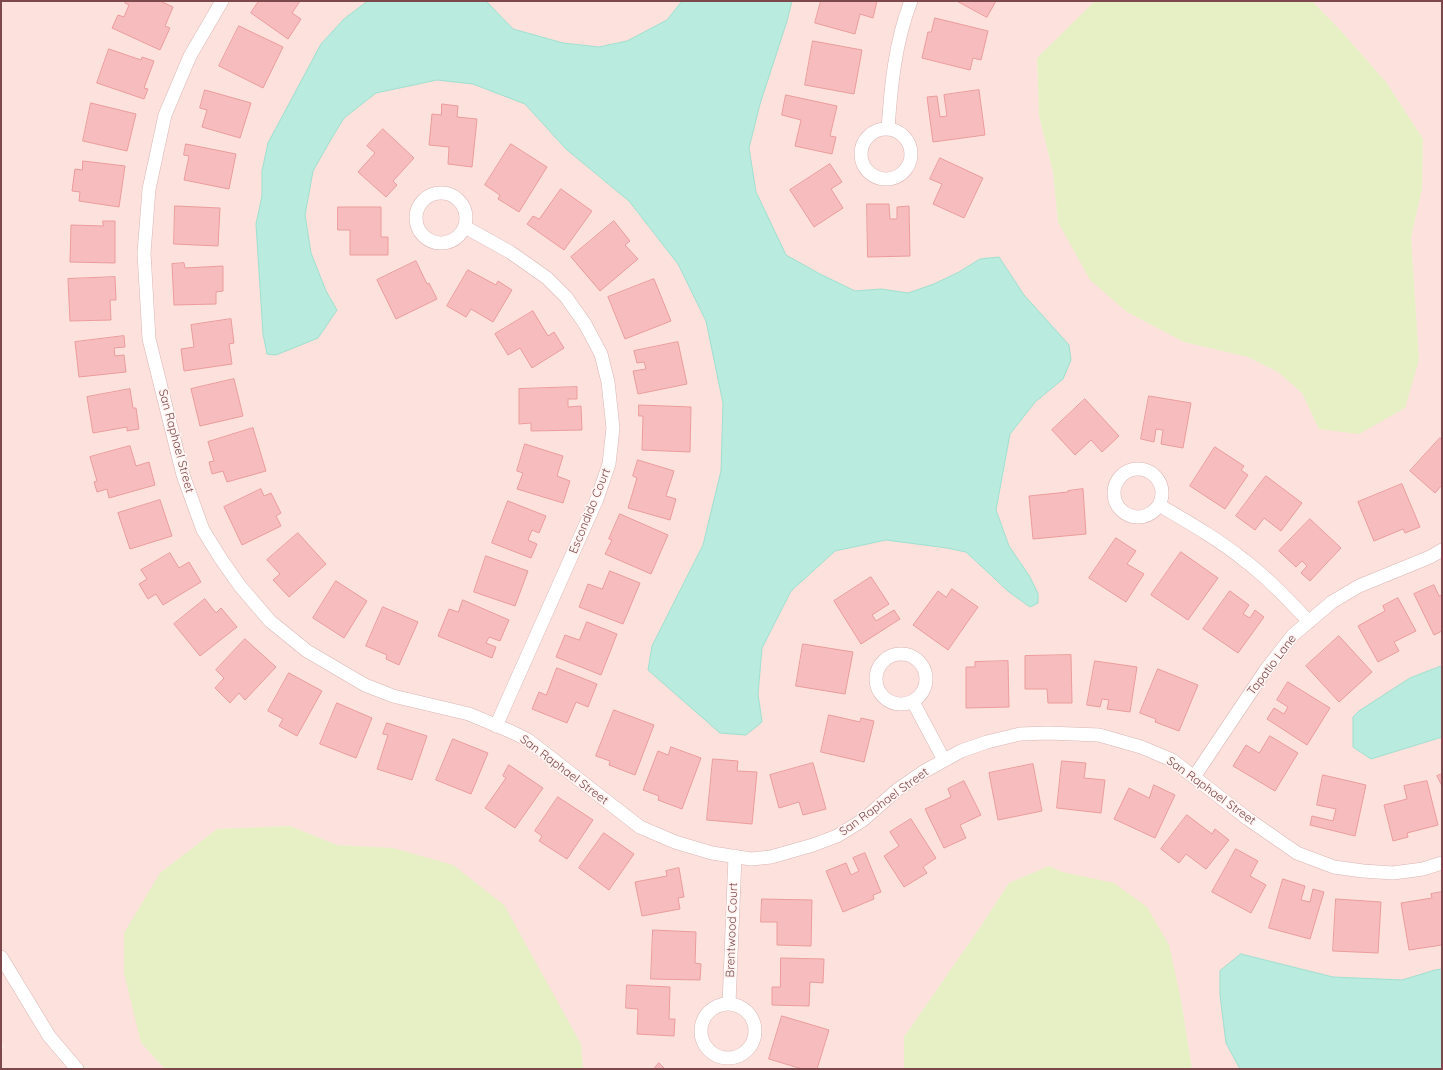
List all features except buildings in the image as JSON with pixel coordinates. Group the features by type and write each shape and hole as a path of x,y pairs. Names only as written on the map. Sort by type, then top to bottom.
{"street":[{"name":"San Raphael Street","path":"222,1 190,56 165,115 149,189 144,253 149,339 183,475 203,530 240,586 265,616 307,651 366,685 393,696 469,714 528,740 640,827 675,842 712,853 751,859 771,857 813,845 837,836 863,820 897,790 923,772 961,751 987,742 1020,734 1048,733 1099,735 1141,747 1172,760 1248,819 1297,853 1334,866 1363,871 1392,873 1423,869 1442,863"},
{"path":"888,129 893,71 904,18 911,1"},
{"name":"Escondido Court","path":"465,226 510,252 547,278 566,297 585,324 601,354 608,382 613,428 609,464 597,499 496,726"},
{"path":"1159,504 1200,529 1245,560 1309,622"},
{"name":"Tapatio Lane","path":"1194,777 1265,671 1293,635 1332,602 1359,586 1430,557 1442,550"},
{"path":"913,702 944,760"},
{"name":"Brentwood Court","path":"729,1004 735,856"},
{"path":"1,957 49,1036 77,1069"},
{"path":"729,1004 735,1004 744,1008 754,1023 755,1033 749,1048 741,1054 732,1057 723,1057 715,1054 708,1048 703,1041 701,1031 703,1021 708,1013 715,1007 729,1004"}],"shaded area":[{"path":"1,1 368,1 344,19 321,44 262,171 262,196 256,224 263,334 267,354 337,310 326,291 311,253 305,215 313,171 330,141 344,118 376,93 437,80 473,84 525,104 566,149 629,201 678,264 706,321 723,403 721,471 703,545 652,646 648,670 674,691 762,722 758,694 762,648 791,591 835,551 886,540 966,552 1009,592 1030,607 1038,594 1030,577 1009,546 996,510 1010,434 1035,402 1063,379 1024,295 999,257 980,259 959,272 934,284 908,293 881,289 855,291 786,256 756,192 749,148 760,104 792,1 1095,1 1037,58 1039,116 1053,172 1058,222 1127,312 1184,342 1248,357 1278,372 1302,393 1319,429 1419,360 1411,237 1422,189 1423,139 1386,82 1342,32 1312,1 1442,1 1442,666 1410,678 1353,747 1371,759 1442,737 1442,969 1402,980 1333,977 1241,954 1226,1043 1240,1069 1192,1069 1181,1000 1062,872 1049,866 1009,883 904,1037 904,1069 583,1069 581,1044 550,991 393,848 337,845 290,826 217,829 160,873 141,1043 165,1069 1,1069 1,1051 4,1047 1,1042"},
{"path":"486,1 682,1 667,20 627,41 599,47 563,43 513,29"}],"green space":[{"path":"1095,1 1312,1 1342,32 1386,82 1423,139 1422,189 1411,237 1419,360 1405,408 1359,434 1319,429 1302,393 1278,372 1248,357 1184,342 1127,312 1090,280 1058,222 1053,172 1039,116 1037,58"},
{"path":"290,826 337,845 393,848 453,865 504,905 581,1044 583,1069 165,1069 141,1043 124,973 124,933 160,873 217,829"},
{"path":"1049,866 1062,872 1114,883 1147,907 1169,945 1181,1000 1192,1069 904,1069 904,1037 1009,883"}],"water":[{"path":"368,1 486,1 513,29 563,43 599,47 627,41 667,20 682,1 792,1 760,104 749,148 756,192 786,255 855,291 881,289 908,293 934,284 959,272 980,259 999,257 1024,295 1069,345 1071,360 1063,379 1035,402 1010,434 996,510 1009,546 1030,577 1038,594 1038,603 1030,607 1009,592 966,552 886,540 835,551 791,591 762,648 758,694 762,722 746,735 720,733 648,670 652,646 703,545 721,471 723,403 706,321 678,264 629,201 566,149 525,104 473,84 437,80 376,93 344,118 313,171 305,215 311,253 326,291 337,310 318,338 276,355 267,354 263,334 256,224 262,196 262,171 268,143 321,44 344,19"},
{"path":"1442,666 1442,737 1371,759 1353,747 1353,717 1359,711 1410,678"},
{"path":"1241,954 1333,977 1402,980 1442,969 1442,1069 1240,1069 1226,1043 1220,995 1220,971"}]}
